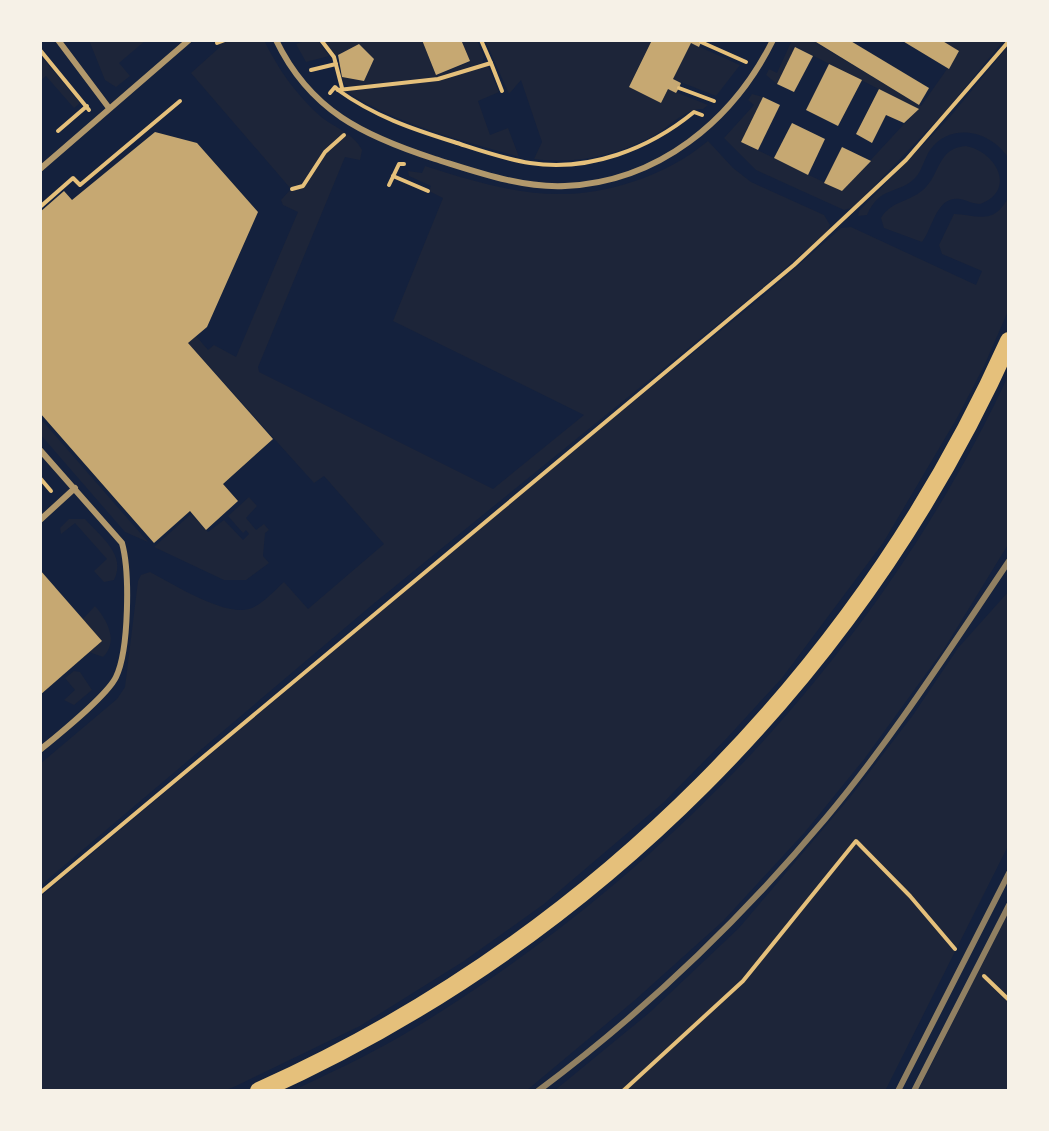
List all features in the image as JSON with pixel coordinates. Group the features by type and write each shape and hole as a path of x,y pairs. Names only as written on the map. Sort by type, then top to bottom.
{"main road":[{"path":"259,1091 353,1045 477,971 586,890 683,805 779,703 874,580 953,453 1009,341"}],"lane":[{"path":"58,40 109,108"},
{"path":"40,169 189,40"},
{"path":"276,40 297,76 344,122 375,137 492,176 525,183 565,186 634,171 656,163 688,144 721,115 751,81 773,40"},
{"path":"40,450 122,543 129,589 122,654 116,678 40,750"},
{"path":"40,520 75,488"}],"path":[{"path":"321,40 334,57 340,89 357,104 403,127 505,157 556,165 590,162 627,152 665,133 694,112 702,115 722,93"},
{"path":"481,40 502,91"},
{"path":"40,893 794,265 906,160 1009,41"},
{"path":"701,42 746,62"},
{"path":"40,50 87,106 94,120"},
{"path":"738,73 751,54"},
{"path":"329,94 335,87 438,79 491,63"},
{"path":"313,78 308,71 336,64"},
{"path":"679,88 714,102"},
{"path":"41,203 73,178 80,185 180,101"},
{"path":"58,131 87,106"},
{"path":"292,189 303,186 325,152 345,133"},
{"path":"393,176 428,191"},
{"path":"623,1091 743,981 856,841 910,896 955,949"},
{"path":"984,976 1009,1000"}],"shaded area":[{"path":"89,40 146,40 119,63 130,76 116,87 105,80"},
{"path":"214,40 264,40 281,71 302,98 324,119 354,139 362,150 360,160 345,157 258,367 259,372 493,489 584,415 393,321 443,198 429,191 431,186 409,176 408,171 422,173 425,166 503,188 553,194 578,193 605,189 652,174 681,160 708,141 751,182 824,215 830,225 827,232 755,294 372,605 40,886 40,764 117,699 125,687 141,575 150,572 198,598 238,610 259,604 284,582 308,609 384,544 324,476 314,483 188,343 196,336 208,350 214,345 236,357 298,212 283,205 281,200 291,189 191,73 220,47"},
{"path":"318,40 329,56 306,62 296,44"},
{"path":"321,40 422,40 437,75 470,62 462,42 477,40 484,57 482,63 438,77 349,87 342,77 364,81 374,59 359,44 335,56"},
{"path":"485,40 652,40 629,87 661,103 668,89 708,105 684,114 641,142 612,153 565,161 534,159 542,142 521,80 509,94"},
{"path":"792,40 817,40 816,43 921,106 959,52 941,40 1004,40 945,112 854,207 844,210 756,170 724,138 754,105 748,100 752,94 763,97 741,142 842,191 918,109 796,47 777,84 766,75 769,69 777,73"},
{"path":"691,43 740,65 716,96 673,79"},
{"path":"1009,45 1009,159 1002,149 982,136 971,133 949,135 930,150 915,178 883,195 867,215 858,216 859,211 950,117"},
{"path":"40,55 80,103 74,108 46,76 40,81"},
{"path":"488,66 499,92 478,101 490,135 508,128 519,157 407,122 344,90 438,81"},
{"path":"966,146 986,156 998,172 998,190 991,198 980,204 960,199 945,202 922,242 884,228 881,218 885,212 923,190 944,157 950,151"},
{"path":"1009,196 1009,309 957,418 883,543 782,678 664,802 544,904 464,961 360,1026 236,1086 223,1091 40,1091 40,897 570,453 761,298 841,228 851,227 976,285 982,271 942,254 939,245 954,214 985,217 997,212"},
{"path":"1009,374 1009,543 944,649 865,758 805,832 723,921 526,1091 292,1091 405,1033 513,963 602,895 685,821 763,742 834,657 900,567 958,473"},
{"path":"40,418 148,542 125,532 40,434"},
{"path":"249,497 257,506 246,518 256,530 264,524 269,530 265,533 263,556 269,563 246,580 224,580 154,547 191,514 208,532 224,520 243,540 249,534 246,530 243,533 228,516"},
{"path":"69,519 85,519 110,546 117,562 114,580 104,582 94,571 107,559 75,523 61,534 60,528"},
{"path":"1009,591 1009,844 885,1091 554,1091 649,1013 739,928 851,796 913,715 958,648"},
{"path":"95,606 110,631 110,644 103,657 89,652 83,619"},
{"path":"74,671 80,672 92,690 74,705 64,700 75,690 65,678"},
{"path":"1009,911 1009,1091 918,1091"}],"building":[{"path":"422,40 468,40 462,42 470,61 436,75"},
{"path":"652,40 702,40 699,47 691,43 673,79 681,83 679,88 676,93 668,89 661,103 629,87"},
{"path":"817,40 849,40 929,88 919,105"},
{"path":"901,40 941,40 959,51 949,69"},
{"path":"359,44 374,59 364,81 342,77 338,55"},
{"path":"795,47 813,56 794,92 777,84"},
{"path":"829,64 862,80 838,126 806,110"},
{"path":"879,89 919,109 904,123 886,115 872,143 856,134"},
{"path":"763,97 780,105 758,150 741,142"},
{"path":"792,123 825,139 808,175 774,158"},
{"path":"155,132 197,143 258,212 207,327 188,343 273,439 223,484 238,501 206,530 190,511 154,543 40,413 40,212 64,191 72,200"},
{"path":"842,147 871,161 842,191 824,183"},
{"path":"40,570 102,641 40,695"}],"railway":[{"path":"538,1091 653,997 725,929 793,856 874,757 1009,561"},
{"path":"898,1091 1009,873"},
{"path":"914,1091 1009,905"}]}
